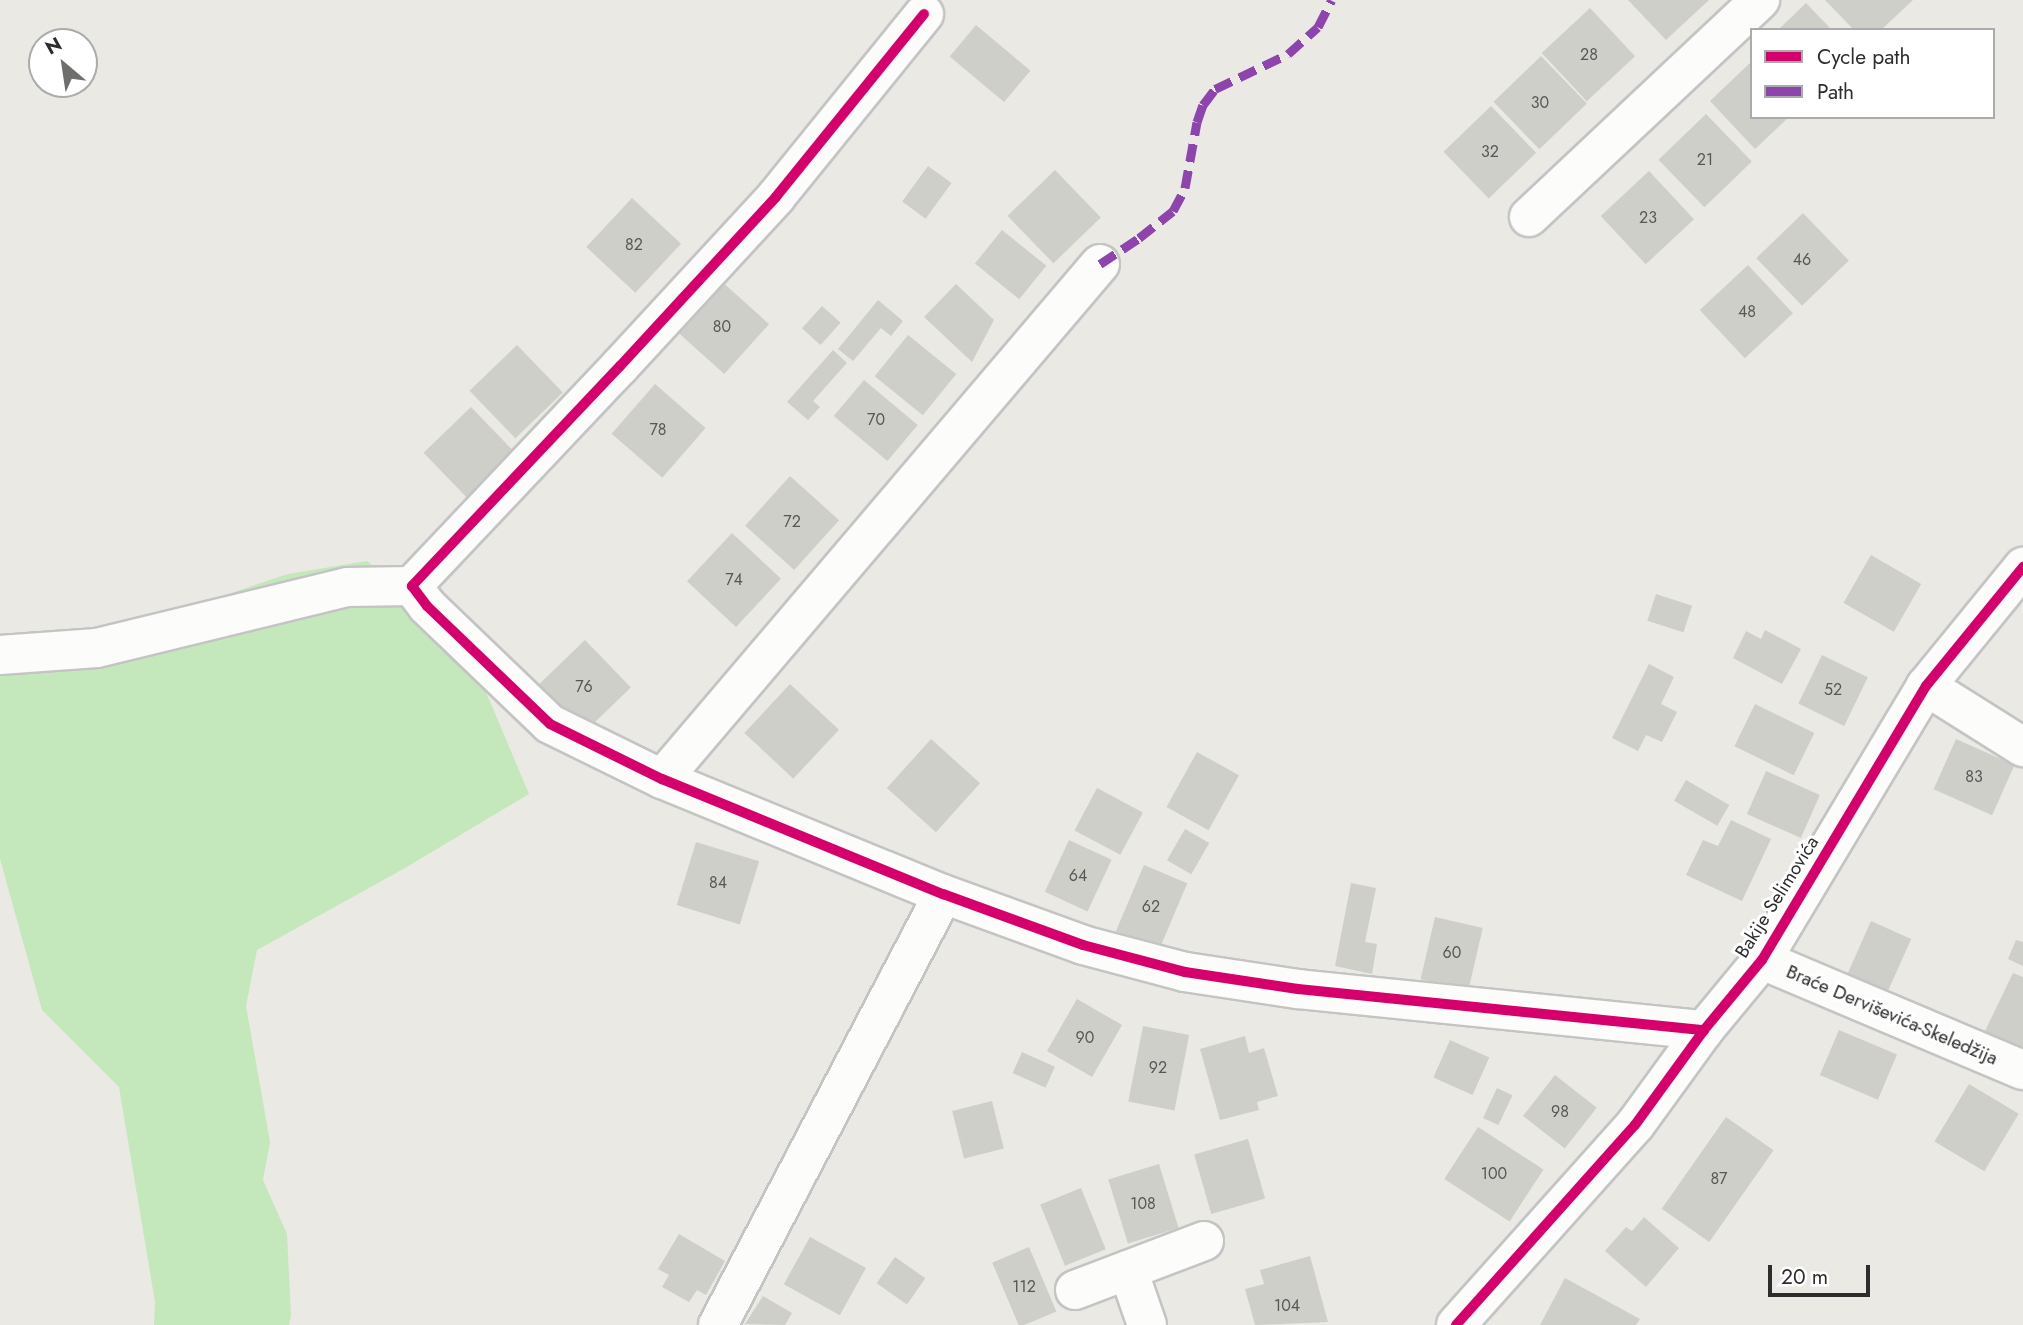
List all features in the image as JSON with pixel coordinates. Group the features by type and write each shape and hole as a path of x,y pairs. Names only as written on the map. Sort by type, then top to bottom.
{"street":[{"path":"1529,217 1760,0"},
{"path":"0,655 97,648 348,587 412,586 776,197 924,14"},
{"path":"662,779 1100,264"},
{"name":"Bakije Selimovića","path":"1456,1325 1635,1125 1704,1030 1762,960 1926,686 2023,567"},
{"path":"412,586 427,606 550,724 662,779 943,894 1083,945 1185,972 1298,989 1704,1030"},
{"path":"1926,686 2023,747"},
{"path":"718,1325 943,894"},
{"name":"Braće Derviševića-Skeledžija","path":"1762,960 2023,1070"},
{"path":"1074,1290 1204,1241"},
{"path":"1128,1270 1147,1325"}],"green space":[{"path":"367,561 465,642 529,794 405,868 257,950 246,1006 270,1142 263,1180 287,1234 291,1316 289,1325 154,1325 155,1302 119,1087 42,1010 0,859 0,638 94,629 216,598 288,574"}],"building":[{"path":"1628,0 1709,0 1666,40"},
{"path":"1825,0 1913,0 1883,28 1852,28"},
{"path":"1806,3 1830,28 1780,28"},
{"path":"1590,8 1635,56 1587,101 1542,53"},
{"path":"976,25 1030,71 1004,102 950,56"},
{"path":"1541,56 1587,103 1539,149 1494,102"},
{"path":"1750,63 1750,119 1787,119 1755,149 1710,101"},
{"path":"1491,106 1536,153 1489,199 1444,152"},
{"path":"1706,114 1752,161 1704,207 1659,160"},
{"path":"928,166 951,183 926,219 902,202"},
{"path":"1055,170 1101,217 1053,263 1008,216"},
{"path":"1649,171 1694,219 1646,264 1601,216"},
{"path":"632,198 681,244 635,293 586,247"},
{"path":"1803,213 1849,260 1802,306 1756,258"},
{"path":"1002,230 1046,266 1019,299 975,263"},
{"path":"1748,265 1793,313 1745,358 1700,310"},
{"path":"720,280 769,324 724,374 675,330"},
{"path":"956,284 994,320 972,362 924,317"},
{"path":"878,300 903,321 891,336 881,328 853,361 838,349"},
{"path":"822,306 841,323 821,345 802,328"},
{"path":"908,335 956,374 923,415 875,376"},
{"path":"517,345 563,392 515,438 470,391"},
{"path":"833,350 847,363 813,401 820,407 808,420 787,402"},
{"path":"864,380 918,425 887,461 834,416"},
{"path":"655,384 706,428 662,478 612,434"},
{"path":"471,407 517,454 469,500 424,453"},
{"path":"790,476 839,520 794,570 745,526"},
{"path":"732,533 781,579 736,627 687,581"},
{"path":"1871,555 1921,584 1894,632 1844,603"},
{"path":"1656,594 1692,606 1683,632 1647,621"},
{"path":"1765,630 1801,649 1782,684 1733,658 1746,631 1761,639"},
{"path":"585,640 631,687 583,733 538,686"},
{"path":"1822,655 1868,677 1844,726 1798,704"},
{"path":"1649,664 1674,677 1661,704 1677,712 1662,742 1646,735 1638,751 1612,738"},
{"path":"790,684 839,730 793,779 744,733"},
{"path":"1755,704 1814,733 1794,775 1734,746"},
{"path":"931,739 980,783 936,832 887,788"},
{"path":"1956,739 2014,765 1992,815 1934,789"},
{"path":"1197,752 1239,775 1208,830 1166,807"},
{"path":"1766,771 1820,795 1801,838 1747,814"},
{"path":"1686,780 1729,805 1717,826 1674,801"},
{"path":"1097,788 1143,812 1120,855 1074,830"},
{"path":"1731,820 1771,839 1742,901 1686,875 1703,840 1718,846"},
{"path":"1185,829 1209,843 1191,874 1167,860"},
{"path":"1069,840 1112,860 1088,912 1045,892"},
{"path":"696,842 759,861 740,924 677,905"},
{"path":"1144,865 1187,883 1159,950 1116,931"},
{"path":"1351,883 1376,888 1365,942 1377,944 1372,974 1335,966"},
{"path":"1435,917 1483,928 1468,990 1421,979"},
{"path":"1871,921 1911,939 1886,995 1846,977"},
{"path":"2016,940 2023,942 2023,966 2008,959"},
{"path":"2013,973 2023,977 2023,1049 1985,1031"},
{"path":"1077,999 1122,1025 1092,1077 1047,1051"},
{"path":"1143,1026 1189,1035 1174,1111 1128,1102"},
{"path":"1839,1030 1897,1055 1878,1100 1820,1075"},
{"path":"1245,1036 1249,1053 1264,1048 1278,1096 1257,1102 1259,1110 1220,1120 1200,1049"},
{"path":"1450,1040 1489,1057 1473,1095 1433,1077"},
{"path":"1022,1052 1055,1067 1046,1088 1013,1073"},
{"path":"1555,1075 1597,1108 1565,1149 1523,1116"},
{"path":"1969,1084 2019,1114 1984,1171 1934,1141"},
{"path":"1497,1088 1512,1095 1498,1125 1483,1118"},
{"path":"992,1101 1004,1149 964,1158 952,1111"},
{"path":"1726,1117 1774,1150 1709,1242 1662,1209"},
{"path":"1478,1127 1543,1169 1510,1221 1444,1179"},
{"path":"1248,1139 1265,1199 1211,1214 1194,1154"},
{"path":"1159,1164 1179,1228 1128,1244 1108,1179"},
{"path":"1081,1188 1106,1249 1065,1266 1040,1204"},
{"path":"1644,1217 1679,1248 1646,1287 1605,1251 1626,1227 1632,1231"},
{"path":"679,1234 725,1261 706,1295 697,1290 689,1302 662,1287 669,1275 658,1269"},
{"path":"810,1237 866,1268 840,1315 784,1284"},
{"path":"1029,1247 1056,1311 1019,1325 992,1263"},
{"path":"1310,1256 1328,1322 1255,1325 1245,1289 1264,1284 1260,1270"},
{"path":"895,1257 925,1278 907,1304 877,1283"},
{"path":"1565,1278 1640,1319 1636,1325 1540,1325"},
{"path":"763,1296 792,1313 785,1325 745,1324"}],"marked path":[{"path":"1100,264 1173,211 1185,188 1197,122 1203,105 1215,89 1288,54 1318,27 1332,0"}],"cycle path":[{"path":"924,14 776,197 412,586 427,606 550,724 662,779 943,894 1083,945 1185,972 1298,989 1704,1030"},
{"path":"1456,1325 1635,1125 1704,1030 1762,960 1926,686 2023,567"}]}
